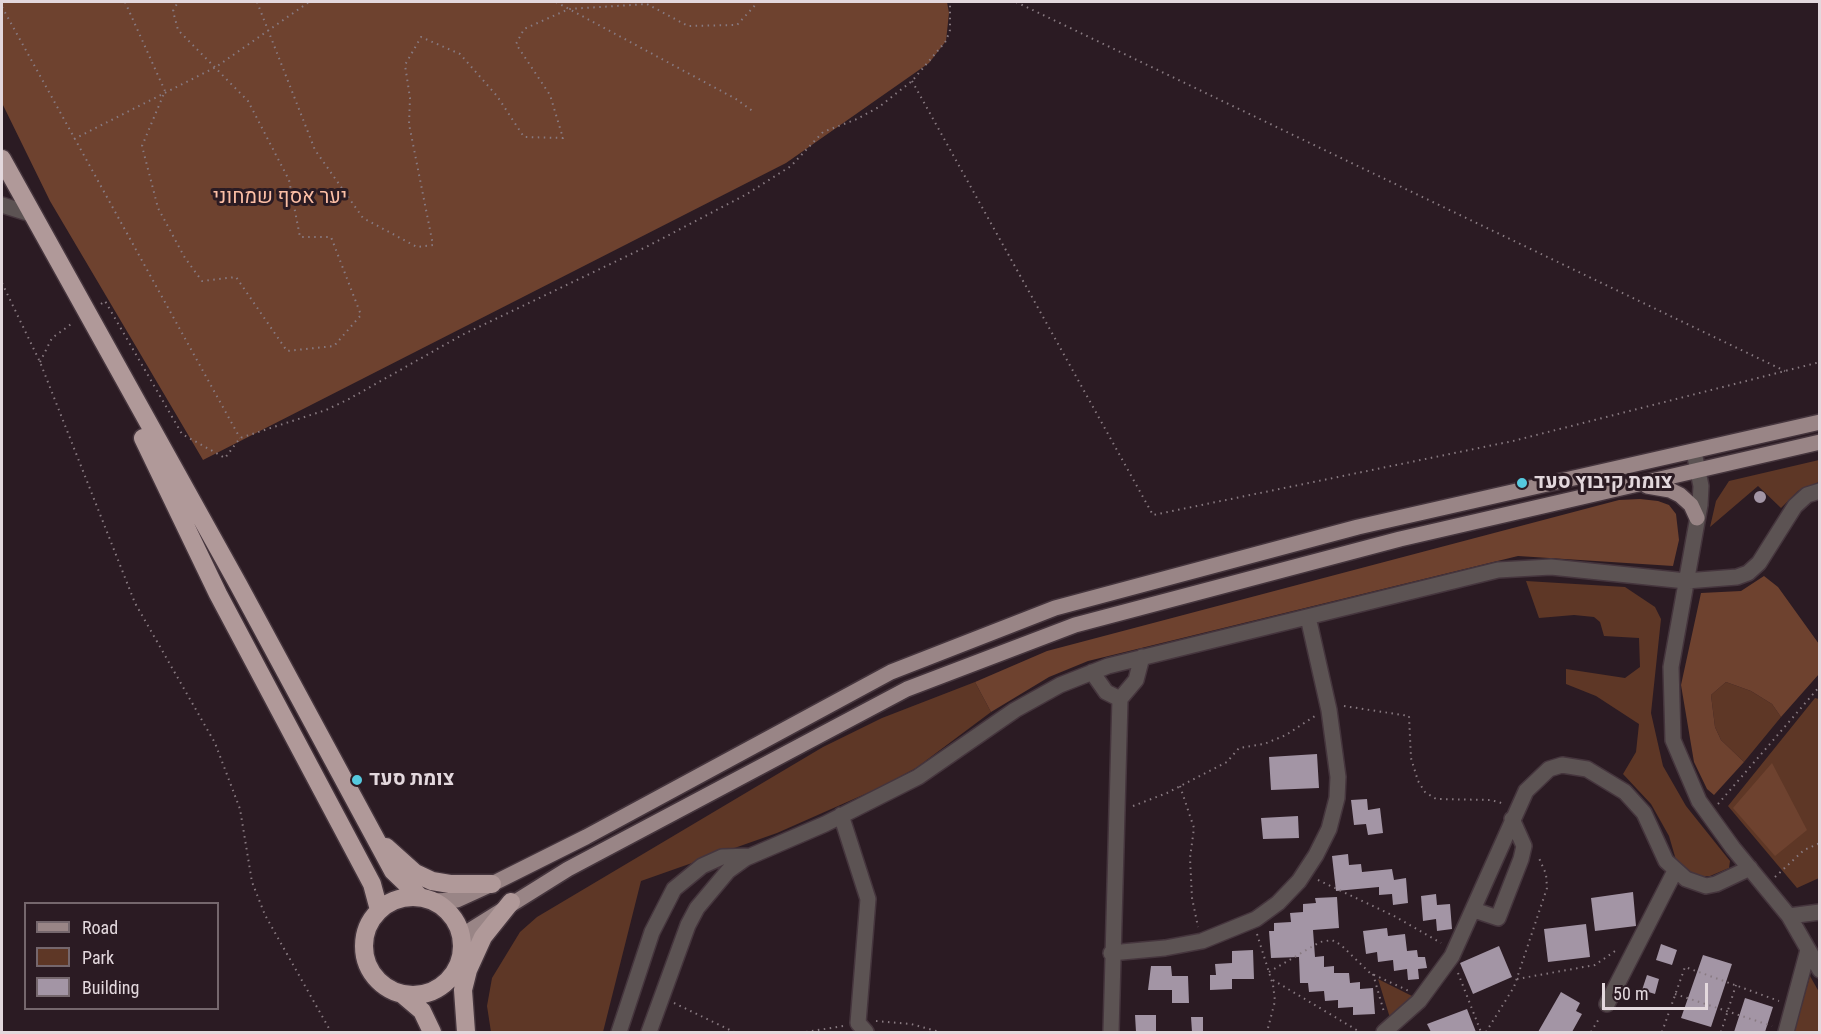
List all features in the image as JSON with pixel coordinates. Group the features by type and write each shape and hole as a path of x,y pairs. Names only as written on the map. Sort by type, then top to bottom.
{"highway":[{"path":"2,159 71,288 238,584 393,871 453,918 462,944 461,957 449,980 427,993 402,994"},
{"path":"71,288 218,594 372,884 379,910"},
{"path":"374,836 415,873 432,881 450,884 492,884"},
{"path":"426,899 405,897 379,910 364,936 366,959 376,979 402,994 422,1011 432,1032"},
{"path":"466,1032 463,990 468,970 483,937 511,902"},
{"path":"449,980 453,1011 460,1032"}],"main road":[{"path":"426,899 457,900 492,884 586,837 891,672 1055,608 1358,527 1820,422"},
{"path":"462,944 472,929 511,902 578,863 907,689 1075,625 1400,539 1820,442"},
{"path":"1635,485 1657,487 1680,495 1691,505 1697,518"}],"street":[{"path":"2,205 31,214"},
{"path":"1694,452 1701,486 1671,667 1671,718 1679,757 1695,793 1709,816 1789,916 1820,970"},
{"path":"649,1032 698,908 728,871 751,856 918,777 1039,696 1092,672 1142,657 1516,568 1584,569 1686,581 1724,580 1748,573 1767,554 1795,506 1808,495 1820,491"},
{"path":"1111,953 1165,948 1202,941 1253,920 1278,903 1304,874 1329,829 1337,798 1338,777 1329,711 1308,617"},
{"path":"1111,1032 1111,953 1120,699 1136,680 1142,657"},
{"path":"1092,672 1106,692 1120,699"},
{"path":"1386,1031 1422,997 1453,953 1526,791 1549,769 1562,765 1587,769 1614,784 1635,801 1644,813 1666,861 1686,879 1706,886 1730,880 1750,868"},
{"path":"841,815 868,898 858,1023 866,1032"},
{"path":"1474,910 1498,918 1524,846 1512,819"},
{"path":"620,1032 652,932 674,889 702,866 722,857 751,856"},
{"path":"1607,1004 1675,871"},
{"path":"1789,916 1820,912"},
{"path":"1786,1031 1808,950"}],"path":[{"path":"126,2 165,91 142,146 158,208 185,258 201,281 236,278 287,351 334,346 361,315 331,237 300,237 289,180 248,100 178,30 173,11 178,2"},
{"path":"257,2 315,150 363,218 417,247 432,245 409,124 410,98 405,65 421,37 460,54 497,96 524,137 563,138 550,95 516,44 524,29 569,9 647,4 688,26 737,25 758,2"},
{"path":"74,139 216,67 309,2"},
{"path":"556,2 736,99 754,112"},
{"path":"105,301 182,434 225,458 240,438 326,410 349,399 462,335 688,225 782,171 823,132 857,119 879,107 912,81 946,41 950,30 950,2"},
{"path":"1016,2 1785,371"},
{"path":"2,7 240,438"},
{"path":"912,81 1153,515 1513,441 1820,362"},
{"path":"2,283 40,362 135,603 215,743 240,808 252,882 265,915 331,1032"},
{"path":"40,362 52,338 84,315"},
{"path":"1709,816 1820,686"},
{"path":"1180,785 1194,828 1190,858 1192,898 1202,941"},
{"path":"1765,887 1804,850 1820,843"},
{"path":"1486,1032 1517,979 1547,888 1546,874 1537,854"},
{"path":"1304,874 1394,916 1453,953 1481,1032"},
{"path":"1253,920 1271,979 1275,1001 1267,1032"},
{"path":"1269,972 1325,940 1341,945 1373,974 1422,997"},
{"path":"1517,979 1595,965 1619,948 1636,947"},
{"path":"1662,1032 1685,967 1793,1005"},
{"path":"1373,974 1386,1031"},
{"path":"1271,979 1360,1032"},
{"path":"1721,1032 1736,985"},
{"path":"1675,994 1786,1031"},
{"path":"661,997 734,1032"},
{"path":"1591,1032 1607,1004"}],"green space":[{"name":"יער אסף שמחוני","path":"2,2 947,2 949,13 946,41 929,63 786,163 203,460 50,201 2,103"},
{"path":"1819,460 1819,482 1798,491 1781,508 1758,486 1710,527 1716,501 1729,481"},
{"path":"1640,499 1669,505 1676,514 1679,540 1673,566 1518,556 1088,661 1049,677 991,712 975,682 1047,651 1619,500"},
{"path":"1764,576 1778,587 1819,644 1819,674 1781,717 1772,704 1751,691 1726,682 1711,695 1715,727 1721,740 1744,762 1714,795 1707,789 1694,762 1681,685 1701,593 1741,591"},
{"path":"1526,581 1625,587 1655,607 1661,619 1651,713 1663,766 1686,806 1730,861 1729,868 1710,876 1692,877 1676,860 1669,836 1651,804 1623,774 1636,752 1639,724 1596,696 1566,684 1566,669 1625,678 1640,667 1639,638 1604,636 1600,622 1594,617 1574,615 1539,618"},
{"path":"975,682 991,712 916,768 881,787 777,833 641,881 603,1032 491,1032 487,1006 492,978 520,932 537,917 823,747 882,718"},
{"path":"1726,682 1751,691 1772,704 1781,717 1744,762 1721,740 1715,727 1711,695"},
{"path":"1815,698 1819,699 1819,878 1797,888 1728,806"},
{"path":"1772,763 1807,830 1775,856 1733,808"},
{"path":"1810,976 1819,992 1819,1032 1794,1032"},
{"path":"1378,979 1412,996 1390,1018"}],"building":[{"path":"1762,491 1766,497 1762,503 1758,503 1754,495"},
{"path":"1317,754 1319,788 1271,790 1269,757"},
{"path":"1367,799 1368,810 1380,808 1383,833 1368,835 1366,824 1354,825 1351,800"},
{"path":"1298,816 1299,838 1263,839 1261,818"},
{"path":"1348,854 1349,865 1361,864 1362,872 1392,869 1394,880 1406,878 1408,903 1393,905 1392,894 1379,895 1379,887 1336,891 1332,856"},
{"path":"1633,892 1636,926 1595,931 1591,898"},
{"path":"1436,894 1437,905 1450,904 1452,929 1437,931 1436,919 1423,921 1421,896"},
{"path":"1337,897 1339,928 1313,930 1315,957 1324,956 1324,967 1334,966 1334,973 1349,973 1350,983 1360,982 1360,989 1373,988 1375,1014 1353,1015 1353,1007 1338,1008 1338,1000 1325,1001 1324,991 1309,992 1308,983 1300,983 1299,957 1271,958 1269,931 1274,931 1274,923 1291,922 1290,913 1303,912 1303,904 1316,903 1315,898"},
{"path":"1586,924 1590,957 1548,962 1544,929"},
{"path":"1387,928 1388,936 1405,934 1407,951 1417,950 1418,957 1425,957 1427,968 1418,969 1419,979 1408,980 1407,969 1394,971 1393,960 1378,962 1377,952 1366,954 1363,931"},
{"path":"1661,944 1677,950 1672,965 1656,960"},
{"path":"1499,946 1512,977 1473,994 1460,963"},
{"path":"1253,950 1254,979 1232,979 1232,989 1210,990 1210,975 1216,975 1215,964 1232,963 1232,951"},
{"path":"1703,955 1732,964 1711,1027 1681,1018"},
{"path":"1151,966 1171,966 1172,976 1188,976 1189,1003 1172,1003 1172,990 1148,990"},
{"path":"1647,975 1659,979 1655,994 1642,990"},
{"path":"1561,992 1580,1003 1576,1011 1582,1014 1572,1032 1538,1032"},
{"path":"1745,998 1773,1007 1765,1032 1734,1032"},
{"path":"1467,1009 1476,1032 1431,1032 1427,1024"},
{"path":"1135,1015 1156,1015 1156,1032 1136,1032"},
{"path":"1191,1017 1203,1017 1203,1032 1192,1032"}],"place":[{"name":"צומת קיבוץ סעד","path":"1522,483"},
{"name":"צומת סעד","path":"357,780"}]}
